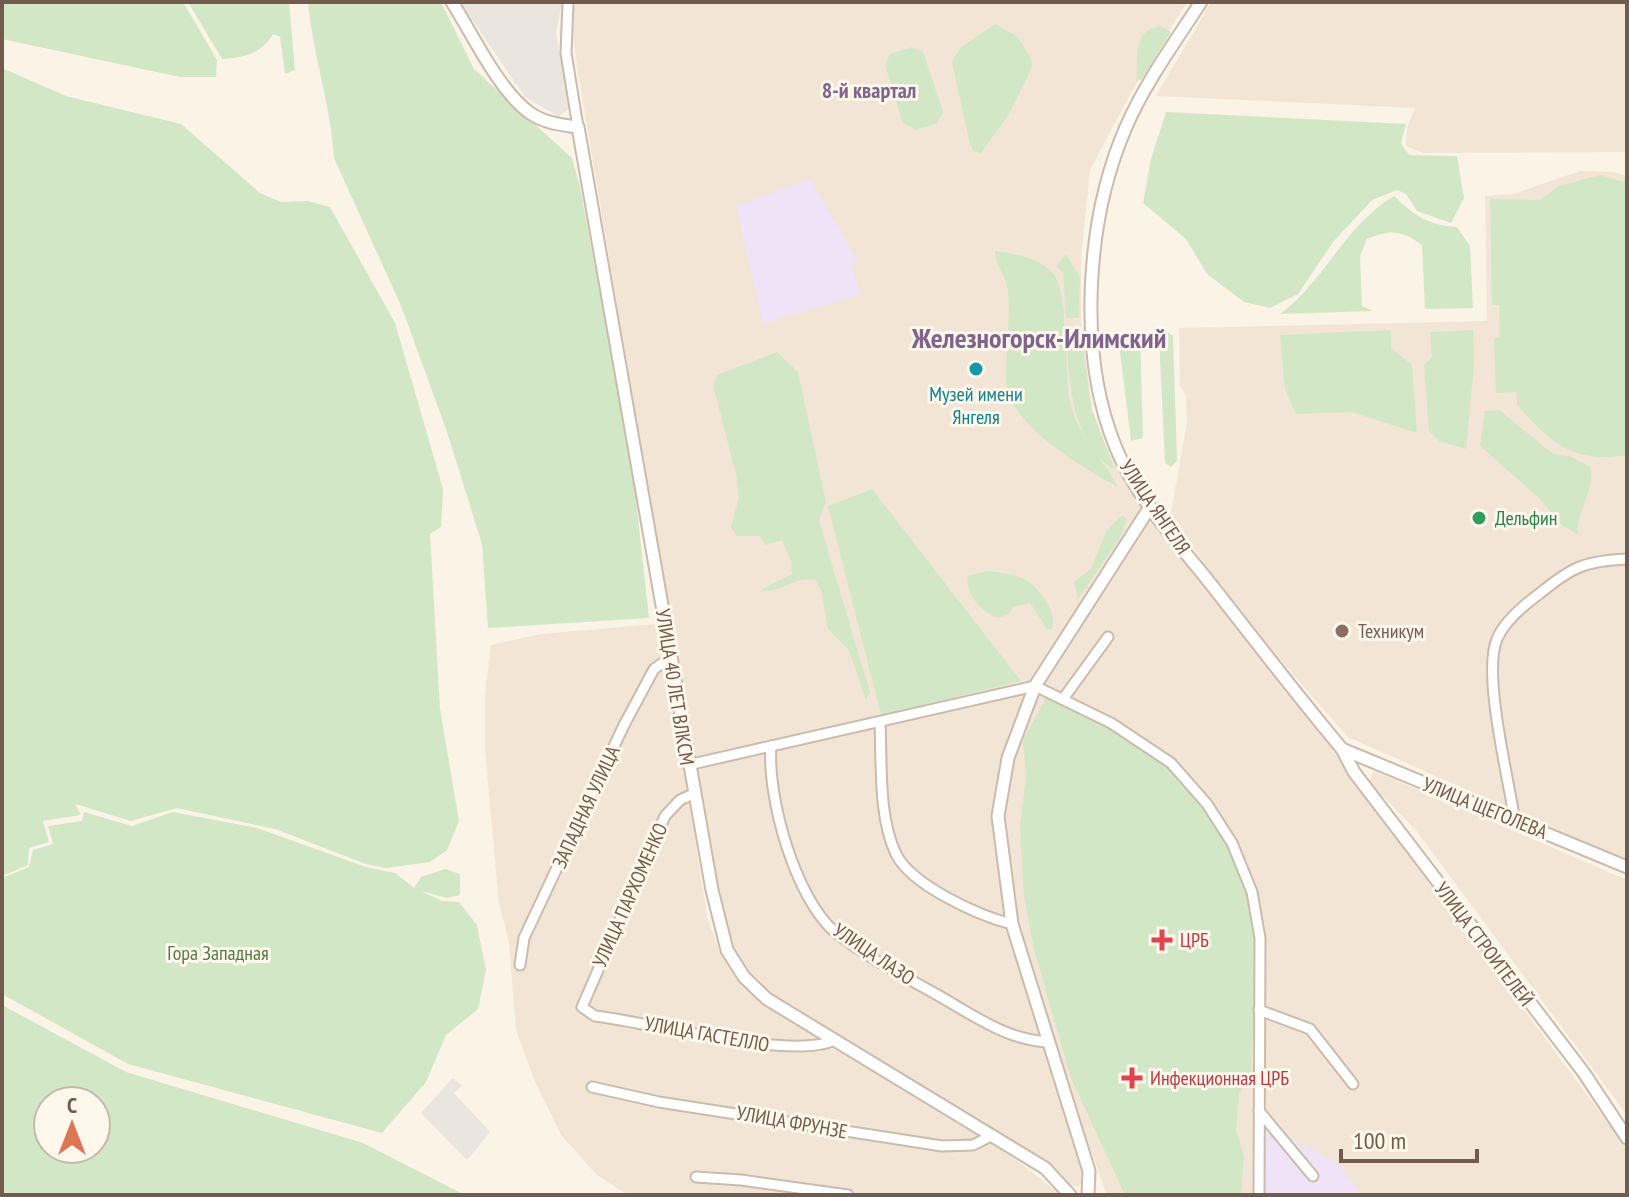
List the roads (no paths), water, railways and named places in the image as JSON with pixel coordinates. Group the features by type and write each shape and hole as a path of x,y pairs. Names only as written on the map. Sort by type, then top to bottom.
{"street":[{"path":"452,2 506,86 530,113 550,123 578,127"},
{"name":"УЛИЦА 40 ЛЕТ ВЛКСМ","path":"568,2 566,53 578,127 693,794 727,950 744,977 767,999 1045,1168 1070,1195"},
{"name":"УЛИЦА ЯНГЕЛЯ","path":"1201,2 1126,125 1099,208 1093,327 1104,417 1117,450 1150,507 1342,749"},
{"path":"1088,1195 1089,1171 1012,924 998,816 1008,758 1035,686 1150,507"},
{"path":"1515,822 1491,672 1498,636 1532,600 1569,569 1592,560 1627,559"},
{"path":"1063,699 1108,637"},
{"name":"ЗАПАДНАЯ УЛИЦА","path":"520,965 524,938 624,725 654,669 670,658"},
{"path":"688,765 1035,686 1111,723 1171,763 1207,804 1232,843 1252,892 1260,938 1259,1195"},
{"path":"880,723 886,812 896,854 907,868 952,901 987,918 1012,924"},
{"name":"УЛИЦА ЛАЗО","path":"771,746 769,766 779,820 821,917 836,932 887,966 1012,1038 1047,1042"},
{"name":"УЛИЦА ЩЕГОЛЕВА","path":"1342,749 1627,867"},
{"name":"УЛИЦА СТРОИТЕЛЕЙ","path":"1342,749 1354,772 1584,1073 1627,1138"},
{"name":"УЛИЦА ПАРХОМЕНКО","path":"582,1007 665,816 680,800 693,794"},
{"name":"УЛИЦА ГАСТЕЛЛО","path":"582,1007 595,1016 802,1049 834,1040"},
{"path":"1259,1010 1310,1029 1353,1084"},
{"name":"УЛИЦА ФРУНЗЕ","path":"592,1087 659,1102 942,1146 973,1145 991,1136"},
{"path":"1259,1111 1313,1176"},
{"path":"696,1177 848,1195"}],"place":[{"name":"Музей имени Янгеля","path":"976,369"},
{"name":"Дельфин","path":"1479,518"},
{"name":"Техникум","path":"1342,631"},
{"name":"ЦРБ","path":"1162,940"},
{"name":"Инфекционная ЦРБ","path":"1132,1078"}],"district":[{"name":"8-й квартал","path":"869,90"},
{"name":"Железногорск-Илимский","path":"1039,338"}],"park label":[{"name":"Гора Западная","path":"218,953"}]}
